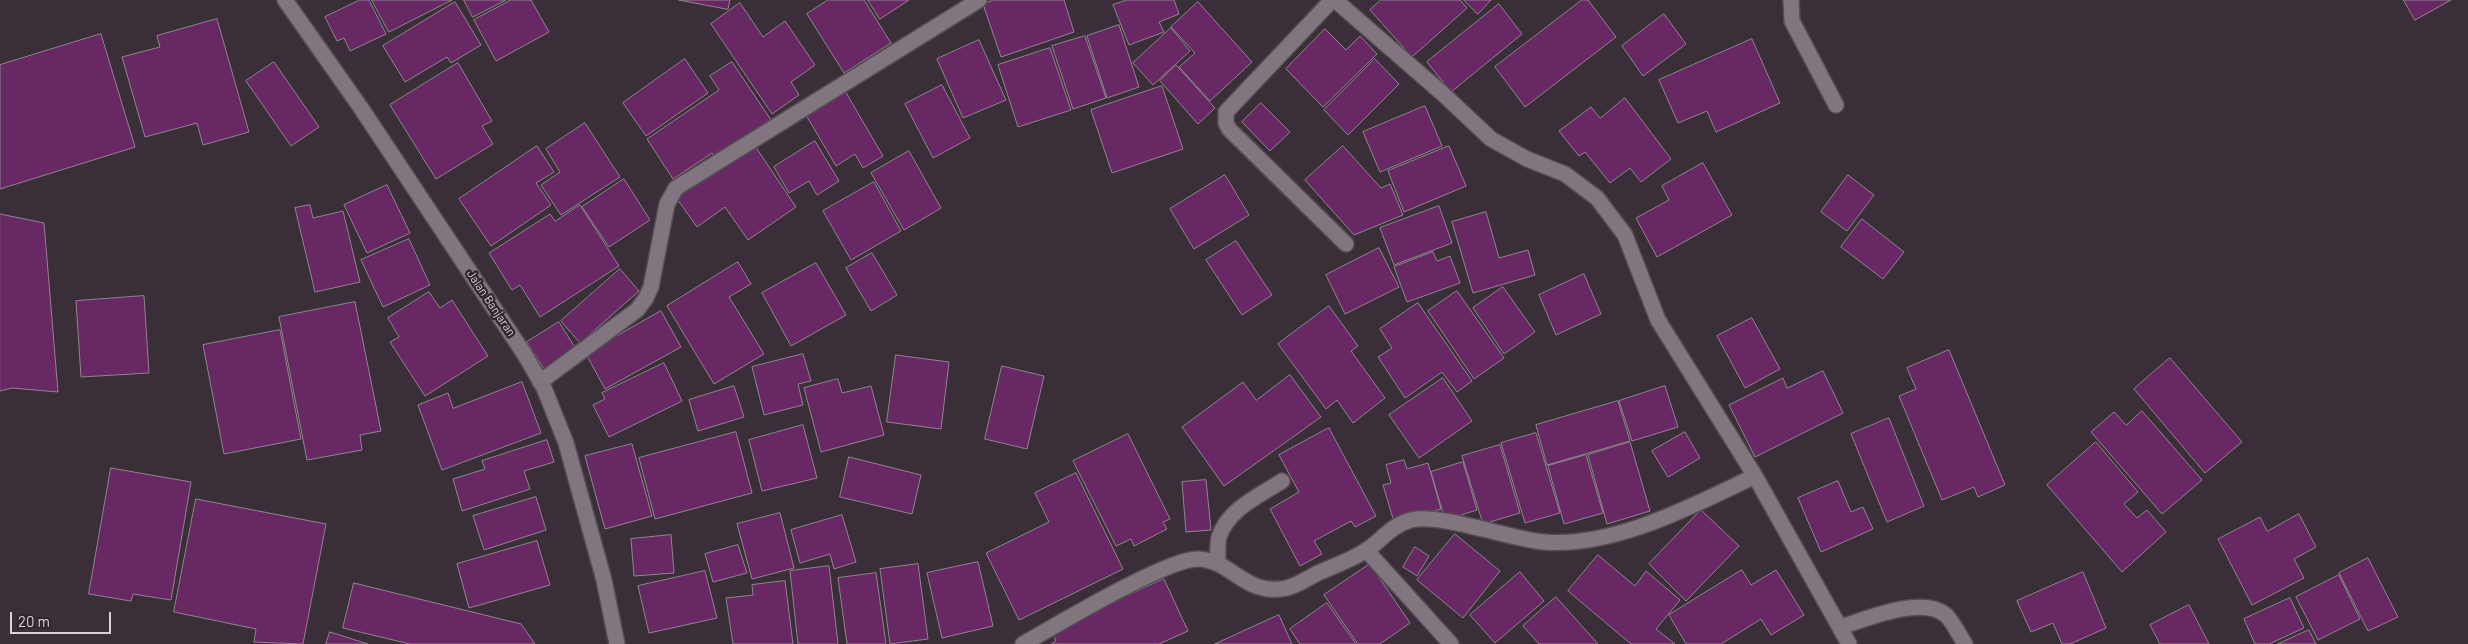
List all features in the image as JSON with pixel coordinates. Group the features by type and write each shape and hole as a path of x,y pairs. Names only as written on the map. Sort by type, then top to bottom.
{"street":[{"name":"Jalan Banjaran","path":"285,0 361,108 525,355 540,382 557,416 566,443 604,580 617,644"},
{"path":"540,382 638,310 651,287 667,204 676,188 979,0"},
{"path":"1346,244 1229,129 1226,117 1226,112 1334,0 1442,93 1491,139 1527,159 1565,174 1597,198 1625,235 1658,320 1755,476 1850,644"},
{"path":"1791,0 1792,20 1836,105"},
{"path":"1023,644 1140,581 1178,563 1196,559 1218,564 1248,584 1261,589 1288,588 1367,551 1388,530 1412,520 1435,520 1545,542 1592,539 1662,520 1755,476"},
{"path":"1218,564 1219,538 1235,511 1282,481"},
{"path":"1367,551 1451,644"},
{"path":"1840,627 1915,606 1932,608 1946,615 1965,644"}],"building":[{"path":"360,0 369,0 386,34 350,51 344,38 337,41 325,17"},
{"path":"372,0 452,0 389,32"},
{"path":"464,0 506,0 473,17"},
{"path":"511,0 531,0 549,32 496,61 474,20"},
{"path":"679,0 730,0 728,9"},
{"path":"828,0 864,0 891,43 844,73 807,14"},
{"path":"868,0 909,0 880,19"},
{"path":"994,0 1064,0 1074,32 1001,57 983,4"},
{"path":"1127,0 1174,0 1179,14 1159,22 1164,32 1129,45 1113,5"},
{"path":"1381,0 1460,0 1467,8 1412,57 1370,10"},
{"path":"1464,0 1491,0 1478,14"},
{"path":"1582,0 1588,0 1616,37 1525,107 1495,67"},
{"path":"2404,0 2451,0 2415,20"},
{"path":"455,2 481,45 451,63 447,57 405,82 383,46"},
{"path":"1198,2 1252,62 1210,101 1179,67 1195,53 1171,27"},
{"path":"740,3 763,37 785,21 815,65 791,82 799,95 772,114 711,24"},
{"path":"1499,4 1522,34 1451,92 1427,62"},
{"path":"1664,14 1686,44 1643,76 1622,46"},
{"path":"217,19 249,132 203,145 197,123 145,137 122,57 160,47 157,36"},
{"path":"1119,25 1139,87 1107,98 1087,36"},
{"path":"1171,28 1190,51 1153,85 1133,63"},
{"path":"1325,29 1346,50 1360,36 1377,54 1323,107 1286,69"},
{"path":"101,34 135,147 0,189 0,65"},
{"path":"1085,36 1106,98 1073,109 1052,46"},
{"path":"1752,39 1780,103 1716,132 1707,111 1678,123 1659,80"},
{"path":"979,40 1006,100 963,118 937,59"},
{"path":"1050,48 1071,110 1018,127 998,65"},
{"path":"685,59 708,93 646,136 623,103"},
{"path":"1375,59 1399,84 1348,135 1324,110"},
{"path":"274,62 319,127 291,146 246,81"},
{"path":"732,62 771,120 715,158 712,153 673,179 647,139 719,90 710,76"},
{"path":"458,63 492,121 482,126 493,144 436,179 390,105"},
{"path":"1176,65 1215,108 1198,124 1160,81"},
{"path":"942,85 970,138 933,158 905,104"},
{"path":"1162,86 1183,149 1112,173 1091,110"},
{"path":"845,91 883,156 863,168 855,154 836,166 806,115"},
{"path":"1625,98 1671,159 1641,182 1630,168 1610,183 1585,152 1579,156 1559,131 1591,107 1600,118"},
{"path":"1261,103 1290,132 1270,151 1242,122"},
{"path":"1425,106 1442,146 1380,172 1363,132"},
{"path":"585,123 620,177 561,215 541,185 560,172 546,149"},
{"path":"815,141 839,181 817,195 809,181 789,193 774,167"},
{"path":"753,143 796,207 748,240 725,207 697,227 675,196"},
{"path":"537,146 554,172 536,183 551,205 491,246 459,199"},
{"path":"1343,146 1381,188 1390,184 1403,215 1354,235 1305,180"},
{"path":"1449,146 1466,186 1404,212 1388,171"},
{"path":"909,151 941,208 904,230 871,173"},
{"path":"1703,163 1732,215 1657,257 1636,218 1669,200 1662,186"},
{"path":"1225,175 1249,215 1194,249 1170,209"},
{"path":"1848,175 1874,195 1847,231 1821,212"},
{"path":"624,179 650,220 609,247 582,207"},
{"path":"874,182 901,231 851,260 823,211"},
{"path":"387,185 410,233 367,253 344,205"},
{"path":"310,205 313,218 343,211 360,282 315,292 295,208"},
{"path":"580,205 619,266 540,317 520,285 512,290 489,253 550,214 555,221"},
{"path":"1439,206 1452,243 1394,265 1380,228"},
{"path":"1486,212 1499,258 1528,250 1535,275 1473,293 1452,222"},
{"path":"0,214 44,223 58,392 12,388 0,391"},
{"path":"1862,219 1904,252 1883,279 1841,247"},
{"path":"409,239 430,285 383,307 361,260"},
{"path":"1236,241 1272,295 1242,315 1206,260"},
{"path":"1379,248 1399,287 1345,314 1326,275"},
{"path":"1433,252 1437,261 1450,256 1460,283 1407,302 1394,267"},
{"path":"872,253 897,295 871,311 846,268"},
{"path":"738,262 751,284 729,297 764,354 714,384 667,306"},
{"path":"816,263 846,315 791,346 762,293"},
{"path":"620,269 639,291 580,343 561,321"},
{"path":"1584,274 1601,314 1556,335 1539,295"},
{"path":"1503,287 1535,332 1504,354 1473,308"},
{"path":"1457,291 1504,358 1474,379 1428,311"},
{"path":"429,292 440,308 452,300 488,356 425,396 390,342 399,337 388,318"},
{"path":"144,296 149,373 81,377 76,301"},
{"path":"355,302 381,431 360,435 362,450 307,460 279,317"},
{"path":"1418,303 1472,381 1457,392 1442,372 1405,398 1378,357 1392,348 1380,329"},
{"path":"1329,306 1358,346 1351,351 1385,398 1353,423 1337,400 1326,409 1278,344"},
{"path":"661,311 681,347 605,389 586,354"},
{"path":"1752,318 1780,369 1745,388 1717,336"},
{"path":"559,322 576,349 544,369 527,342"},
{"path":"280,330 301,439 224,454 203,345"},
{"path":"1949,350 2005,485 1978,497 1974,487 1942,500 1899,396 1916,389 1907,368"},
{"path":"803,354 811,381 798,384 803,405 764,415 752,367"},
{"path":"896,355 949,362 941,429 887,422"},
{"path":"2170,358 2242,442 2205,473 2134,389"},
{"path":"664,363 682,401 609,437 593,405 605,399 602,393"},
{"path":"1002,366 1044,376 1027,449 985,439"},
{"path":"1823,371 1843,413 1755,457 1729,405 1783,378 1787,388"},
{"path":"1290,375 1321,417 1224,486 1182,427 1243,382 1256,400"},
{"path":"1443,378 1472,421 1419,458 1389,415"},
{"path":"838,379 842,393 871,386 884,435 821,452 804,388"},
{"path":"522,382 541,433 442,470 418,405 448,393 453,408"},
{"path":"734,386 744,417 698,431 689,400"},
{"path":"1665,386 1678,427 1632,441 1619,401"},
{"path":"1618,401 1630,441 1547,465 1536,425"},
{"path":"2142,411 2202,480 2162,514 2091,432 2114,412 2126,425"},
{"path":"1889,418 1924,506 1887,522 1851,434"},
{"path":"803,425 817,478 762,491 749,440"},
{"path":"1329,428 1376,516 1355,527 1351,521 1314,541 1322,554 1300,566 1270,509 1299,492 1279,455"},
{"path":"736,432 752,493 655,519 639,458"},
{"path":"1685,432 1700,458 1668,477 1652,451"},
{"path":"1536,433 1560,513 1525,523 1501,443"},
{"path":"1128,434 1170,519 1163,522 1167,529 1134,546 1131,539 1116,546 1073,461"},
{"path":"547,440 554,462 524,471 530,489 462,511 453,479 485,469 482,461"},
{"path":"1630,442 1650,511 1607,524 1588,455"},
{"path":"2096,442 2138,492 2124,504 2137,518 2147,510 2166,532 2122,572 2047,485"},
{"path":"632,444 652,516 605,529 585,456"},
{"path":"1500,445 1520,513 1483,524 1462,456"},
{"path":"1586,455 1603,513 1564,524 1548,466"},
{"path":"849,457 921,475 912,514 840,497"},
{"path":"1404,460 1407,469 1428,463 1441,509 1394,522 1383,485 1391,483 1386,465"},
{"path":"1463,462 1477,510 1445,520 1431,472"},
{"path":"111,468 191,482 171,600 133,594 131,601 89,594"},
{"path":"1076,473 1123,569 1019,620 986,553 1049,522 1035,493"},
{"path":"1206,480 1211,530 1186,532 1182,482"},
{"path":"1838,481 1851,512 1863,507 1873,529 1821,552 1798,498"},
{"path":"536,497 546,530 484,550 473,516"},
{"path":"196,499 326,524 303,644 254,642 256,629 174,612"},
{"path":"1701,510 1739,546 1686,601 1649,564"},
{"path":"780,513 794,568 752,579 737,524"},
{"path":"2299,514 2316,547 2294,559 2304,578 2252,605 2218,539 2260,517 2267,531"},
{"path":"842,515 856,562 834,569 830,554 800,563 791,530"},
{"path":"1455,534 1500,571 1463,618 1417,580"},
{"path":"671,535 674,573 634,576 631,539"},
{"path":"537,541 550,585 469,608 457,564"},
{"path":"738,545 747,573 713,582 705,554"},
{"path":"1415,547 1429,556 1417,576 1403,567"},
{"path":"1598,555 1635,586 1646,571 1680,600 1656,629 1675,644 1631,644 1568,591"},
{"path":"2368,558 2398,617 2368,631 2339,573"},
{"path":"978,562 993,626 942,638 927,573"},
{"path":"918,564 928,639 890,644 880,569"},
{"path":"1370,564 1410,623 1380,644 1358,644 1324,595"},
{"path":"829,566 838,644 798,644 790,571"},
{"path":"1742,570 1751,585 1776,570 1804,615 1771,635 1761,619 1721,644 1686,644 1669,615"},
{"path":"705,571 717,618 649,633 638,586"},
{"path":"1520,572 1544,601 1495,643 1470,615"},
{"path":"2083,572 2106,628 2070,644 2062,644 2053,623 2031,632 2017,601"},
{"path":"876,573 886,644 847,644 838,578"},
{"path":"2339,575 2360,619 2318,640 2296,597"},
{"path":"1164,579 1188,631 1159,644 1051,644 1056,641 1051,631"},
{"path":"785,581 793,644 733,644 726,598 753,595 752,585"},
{"path":"354,583 521,624 535,644 410,644 343,628"},
{"path":"1556,597 1598,644 1539,644 1523,626"},
{"path":"2290,598 2304,628 2269,644 2255,644 2244,619"},
{"path":"1327,603 1356,644 1300,644 1290,629"},
{"path":"2189,605 2209,644 2160,644 2150,625"},
{"path":"1279,615 1292,644 1215,644"},
{"path":"2309,630 2316,644 2278,644"},
{"path":"330,632 368,644 326,644"}]}
